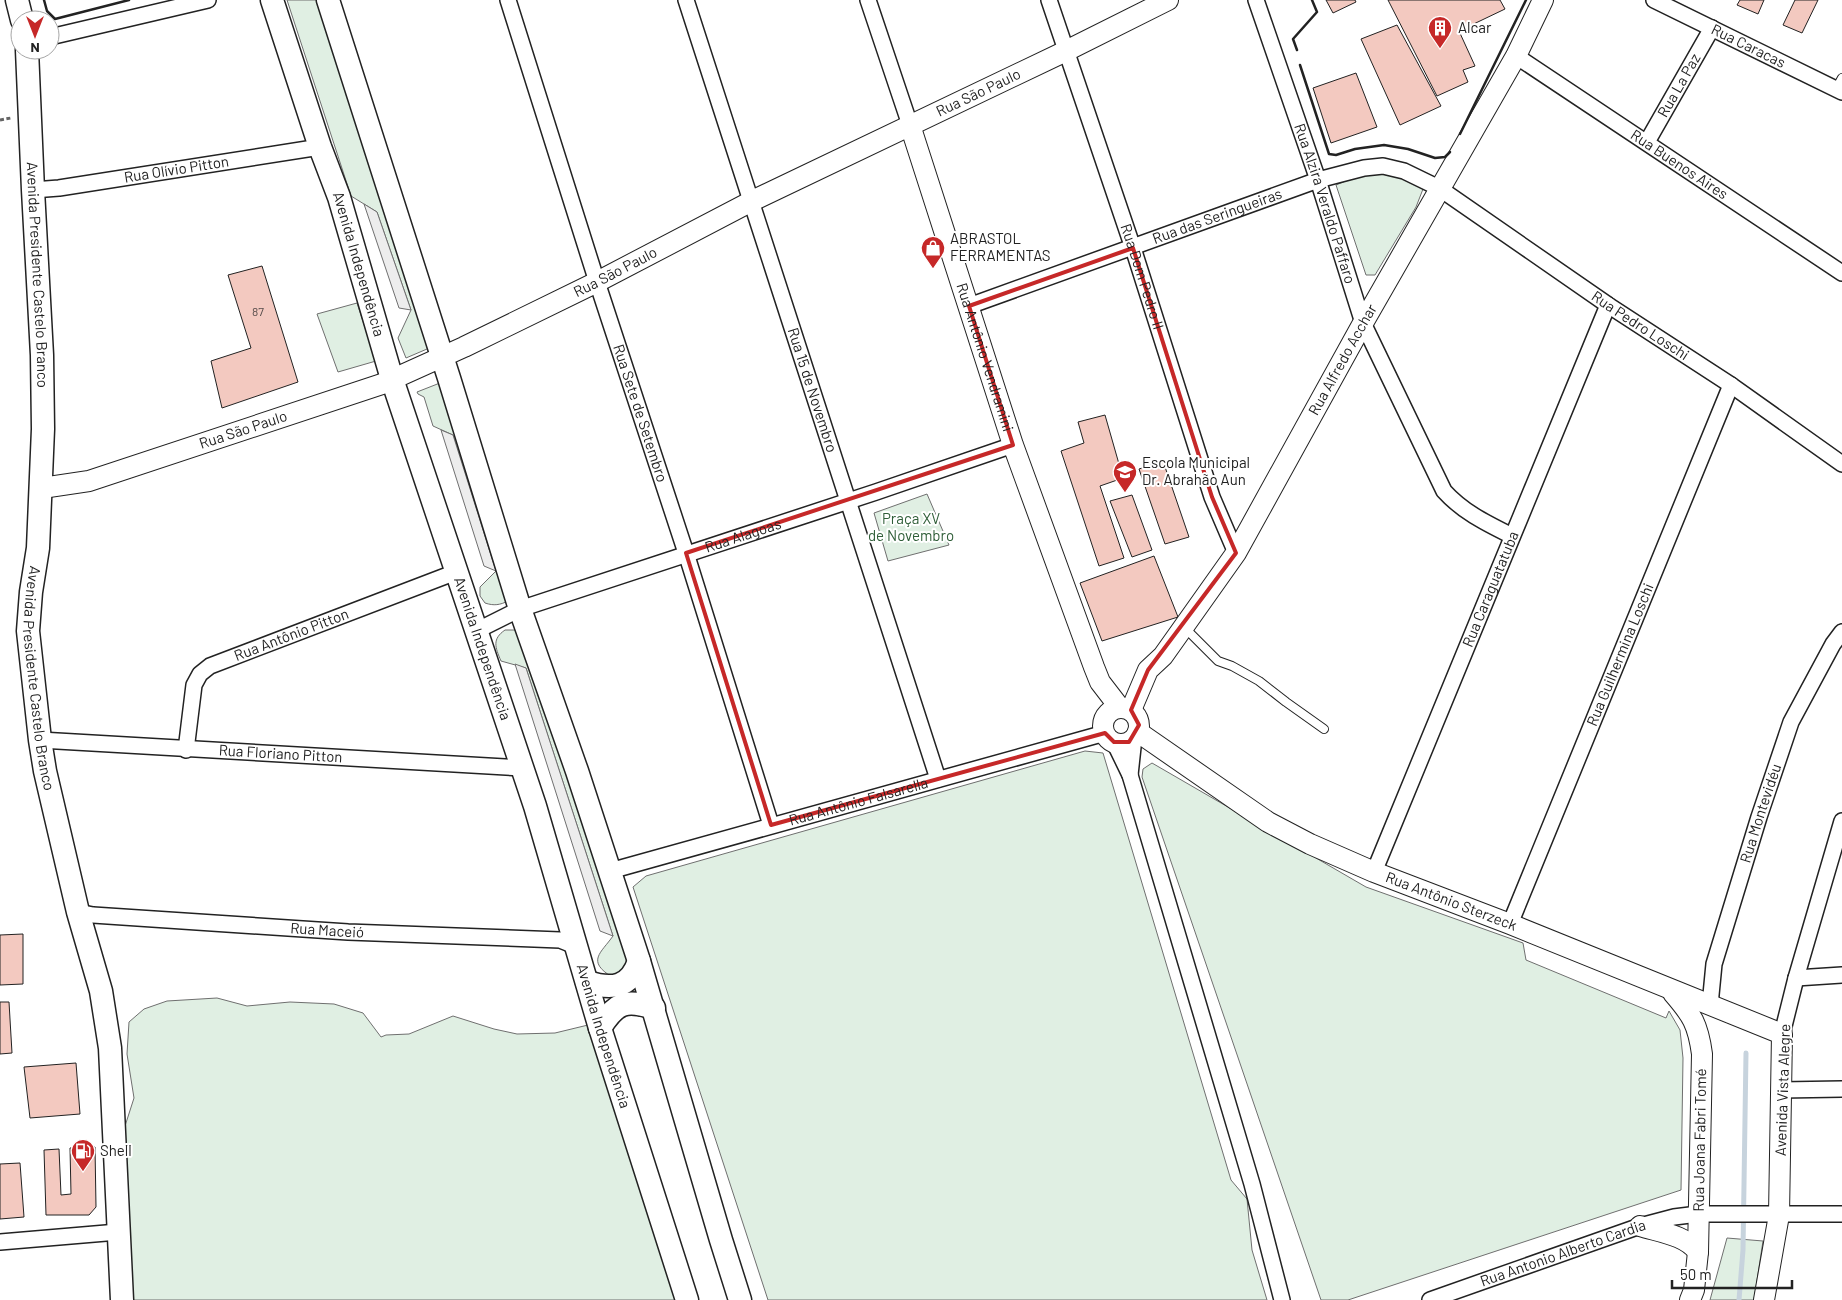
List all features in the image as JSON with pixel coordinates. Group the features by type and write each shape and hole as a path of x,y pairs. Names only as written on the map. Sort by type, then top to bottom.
{"main road":[{"name":"Avenida Independência","path":"272,0 320,147 339,198 392,379 522,768 600,1028 687,1300"},
{"path":"328,0 520,609 574,762 640,961 720,1240 740,1300"},
{"name":"Avenida Presidente Castelo Branco","path":"27,60 44,429 38,548 31,592 28,630 40,740 47,780 78,912 101,991 110,1048 122,1300"},
{"path":"586,982 598,986 622,984 635,975 640,961"},
{"path":"600,1028 609,1014 623,1004 639,1003 654,1008"}],"street":[{"path":"60,34 181,3 208,0"},
{"name":"Rua Sete de Setembro","path":"508,0 597,282 686,553 771,825"},
{"name":"Rua 15 de Novembro","path":"686,0 938,779"},
{"name":"Rua Antônio Vendramini","path":"868,0 969,306 1012,445 1115,723 1137,718 1136,735"},
{"name":"Rua Dom Pedro II","path":"1049,0 1132,248 1212,497 1236,553"},
{"name":"Rua São Paulo","path":"42,488 89,481 392,379 597,282 752,202 1168,0"},
{"name":"Rua Alzira Veraldo Paffaro","path":"1256,0 1318,180 1363,322 1444,491 1455,503 1476,518 1512,536"},
{"name":"Rua Alfredo Acchar","path":"1115,723 1148,670 1163,656 1236,553 1363,322 1403,256 1439,188 1516,56 1544,0"},
{"name":"Rua Caracas","path":"1654,0 1840,86"},
{"name":"Rua La Paz","path":"1648,142 1712,28"},
{"name":"Rua Buenos Aires","path":"1516,56 1648,142 1842,273"},
{"name":"Rua Olívio Pitton","path":"33,190 59,188 308,151 320,147"},
{"name":"Rua das Seringueiras","path":"969,306 1318,180 1364,168 1383,166 1404,171 1439,188"},
{"name":"Rua Pedro Loschi","path":"1439,188 1608,305 1730,385 1842,464"},
{"name":"Rua Caraguatatuba","path":"1374,872 1608,305"},
{"name":"Rua Guilhermina Loschi","path":"1510,924 1730,385"},
{"name":"Rua Alagoas","path":"476,631 520,609 1012,445"},
{"name":"Rua Antônio Pitton","path":"186,750 194,685 200,674 210,666 456,572"},
{"name":"Rua Montevidéu","path":"1710,1005 1714,964 1759,817 1791,722 1832,644 1842,632"},
{"path":"1115,723 1122,743 1129,742 1136,735"},
{"path":"1115,723 1252,1184 1282,1300"},
{"name":"Rua Antônio Falsarella","path":"610,871 938,779 1115,723"},
{"path":"1130,775 1136,735"},
{"name":"Rua Antônio Sterzeck","path":"1136,735 1268,822 1310,844 1374,872 1510,924 1782,1034"},
{"name":"Rua Floriano Pitton","path":"40,740 186,750 522,768"},
{"name":"Avenida Vista Alegre","path":"1764,1300 1781,1090 1782,1034 1796,978 1841,826"},
{"name":"Rua Maceió","path":"78,912 94,915 348,932 560,940 575,946"},
{"path":"1796,978 1842,975"},
{"name":"Rua Joana Fabri Tomé","path":"1670,989 1689,1012 1699,1031 1702,1054 1698,1252 1694,1290 1690,1300"},
{"path":"1781,1090 1842,1089"},
{"name":"Rua Antonio Alberto Cardia","path":"1430,1300 1640,1226 1674,1218 1698,1214 1842,1214"},
{"path":"1640,1226 1680,1238 1693,1244 1698,1252"},
{"path":"0,1242 118,1232"}],"lane":[{"path":"1184,626 1218,661 1232,666 1259,681 1324,729"}],"path":[{"path":"0,120 9,119"}],"highlighted area":[{"path":"1133,248 1212,497 1236,553 1148,670 1131,710 1139,725 1129,742 1114,742 1105,733 771,825 686,553 1013,445 969,306"}],"green space":[{"path":"287,0 320,0 434,346 406,358 398,338 411,310 377,212 351,196"},
{"path":"1386,172 1408,179 1423,189 1416,207 1375,275 1366,275 1336,185 1360,175"},
{"path":"357,303 376,361 338,372 317,314"},
{"path":"445,381 508,601 500,604 491,605 485,603 480,596 480,587 496,571 453,435 433,426 424,397 417,392"},
{"name":"Praça XV de Novembro","path":"927,494 949,545 888,561 874,513"},
{"path":"505,630 515,630 522,634 631,965 612,977 600,966 598,957 613,936 526,668 501,661 497,652 496,640"},
{"path":"1085,751 1103,753 1231,1180 1247,1199 1252,1250 1267,1300 768,1300 633,887 646,876"},
{"path":"1152,763 1366,887 1523,943 1526,960 1666,1018 1669,1011 1680,1030 1683,1058 1681,1190 1348,1300 1321,1300 1142,777 1143,769"},
{"path":"217,998 247,1006 290,1002 334,1004 363,1013 381,1037 409,1034 453,1016 517,1034 555,1033 588,1025 663,1262 678,1300 130,1300 125,1126 134,1098 127,1054 129,1022 144,1009 167,1001"},
{"path":"1727,1238 1763,1241 1754,1300 1710,1300"}],"shaded area":[{"path":"364,204 377,212 411,310 399,308"},
{"path":"441,430 453,435 496,571 484,566"},
{"path":"515,664 526,668 613,936 600,931"}],"building":[{"path":"1326,0 1355,0 1356,2 1333,13"},
{"name":"Alcar","path":"1388,0 1500,0 1505,9 1459,31 1475,66 1463,70 1468,82 1437,96"},
{"path":"1740,0 1764,0 1758,14 1737,5"},
{"path":"1795,0 1818,0 1802,33 1783,25"},
{"path":"1397,25 1441,106 1400,125 1361,39"},
{"path":"1356,73 1377,127 1331,143 1313,88"},
{"path":"262,266 298,382 222,408 211,361 251,348 228,275"},
{"path":"1105,415 1123,478 1100,486 1124,558 1099,566 1061,451 1084,443 1078,422"},
{"path":"1163,461 1189,537 1165,544 1139,469"},
{"path":"1132,495 1152,550 1132,557 1110,501"},
{"path":"1154,556 1178,617 1102,641 1080,583"},
{"path":"23,934 23,984 0,985 0,935"},
{"path":"0,1002 9,1002 12,1053 0,1054"},
{"path":"76,1063 80,1114 30,1118 24,1067"},
{"name":"Shell","path":"95,1147 96,1207 89,1215 46,1215 44,1150 59,1149 61,1195 71,1194 70,1148"},
{"path":"20,1163 24,1217 0,1219 0,1164"}],"waterway":[{"path":"1739,1300 1743,1250 1746,1053"}],"wall":[{"path":"44,0 47,11 55,19 129,0"},
{"path":"1297,50 1293,39 1317,12 1312,0"},
{"path":"1460,134 1526,0"},
{"path":"1300,65 1329,154 1336,155 1355,149 1384,145 1408,149 1435,158 1445,157 1450,152"}],"place":[{"name":"Alcar","path":"1440,49"},
{"name":"ABRASTOL FERRAMENTAS","path":"933,269"},
{"name":"Escola Municipal Dr. Abrahão Aun","path":"1125,493"},
{"name":"Shell","path":"83,1172"}]}
